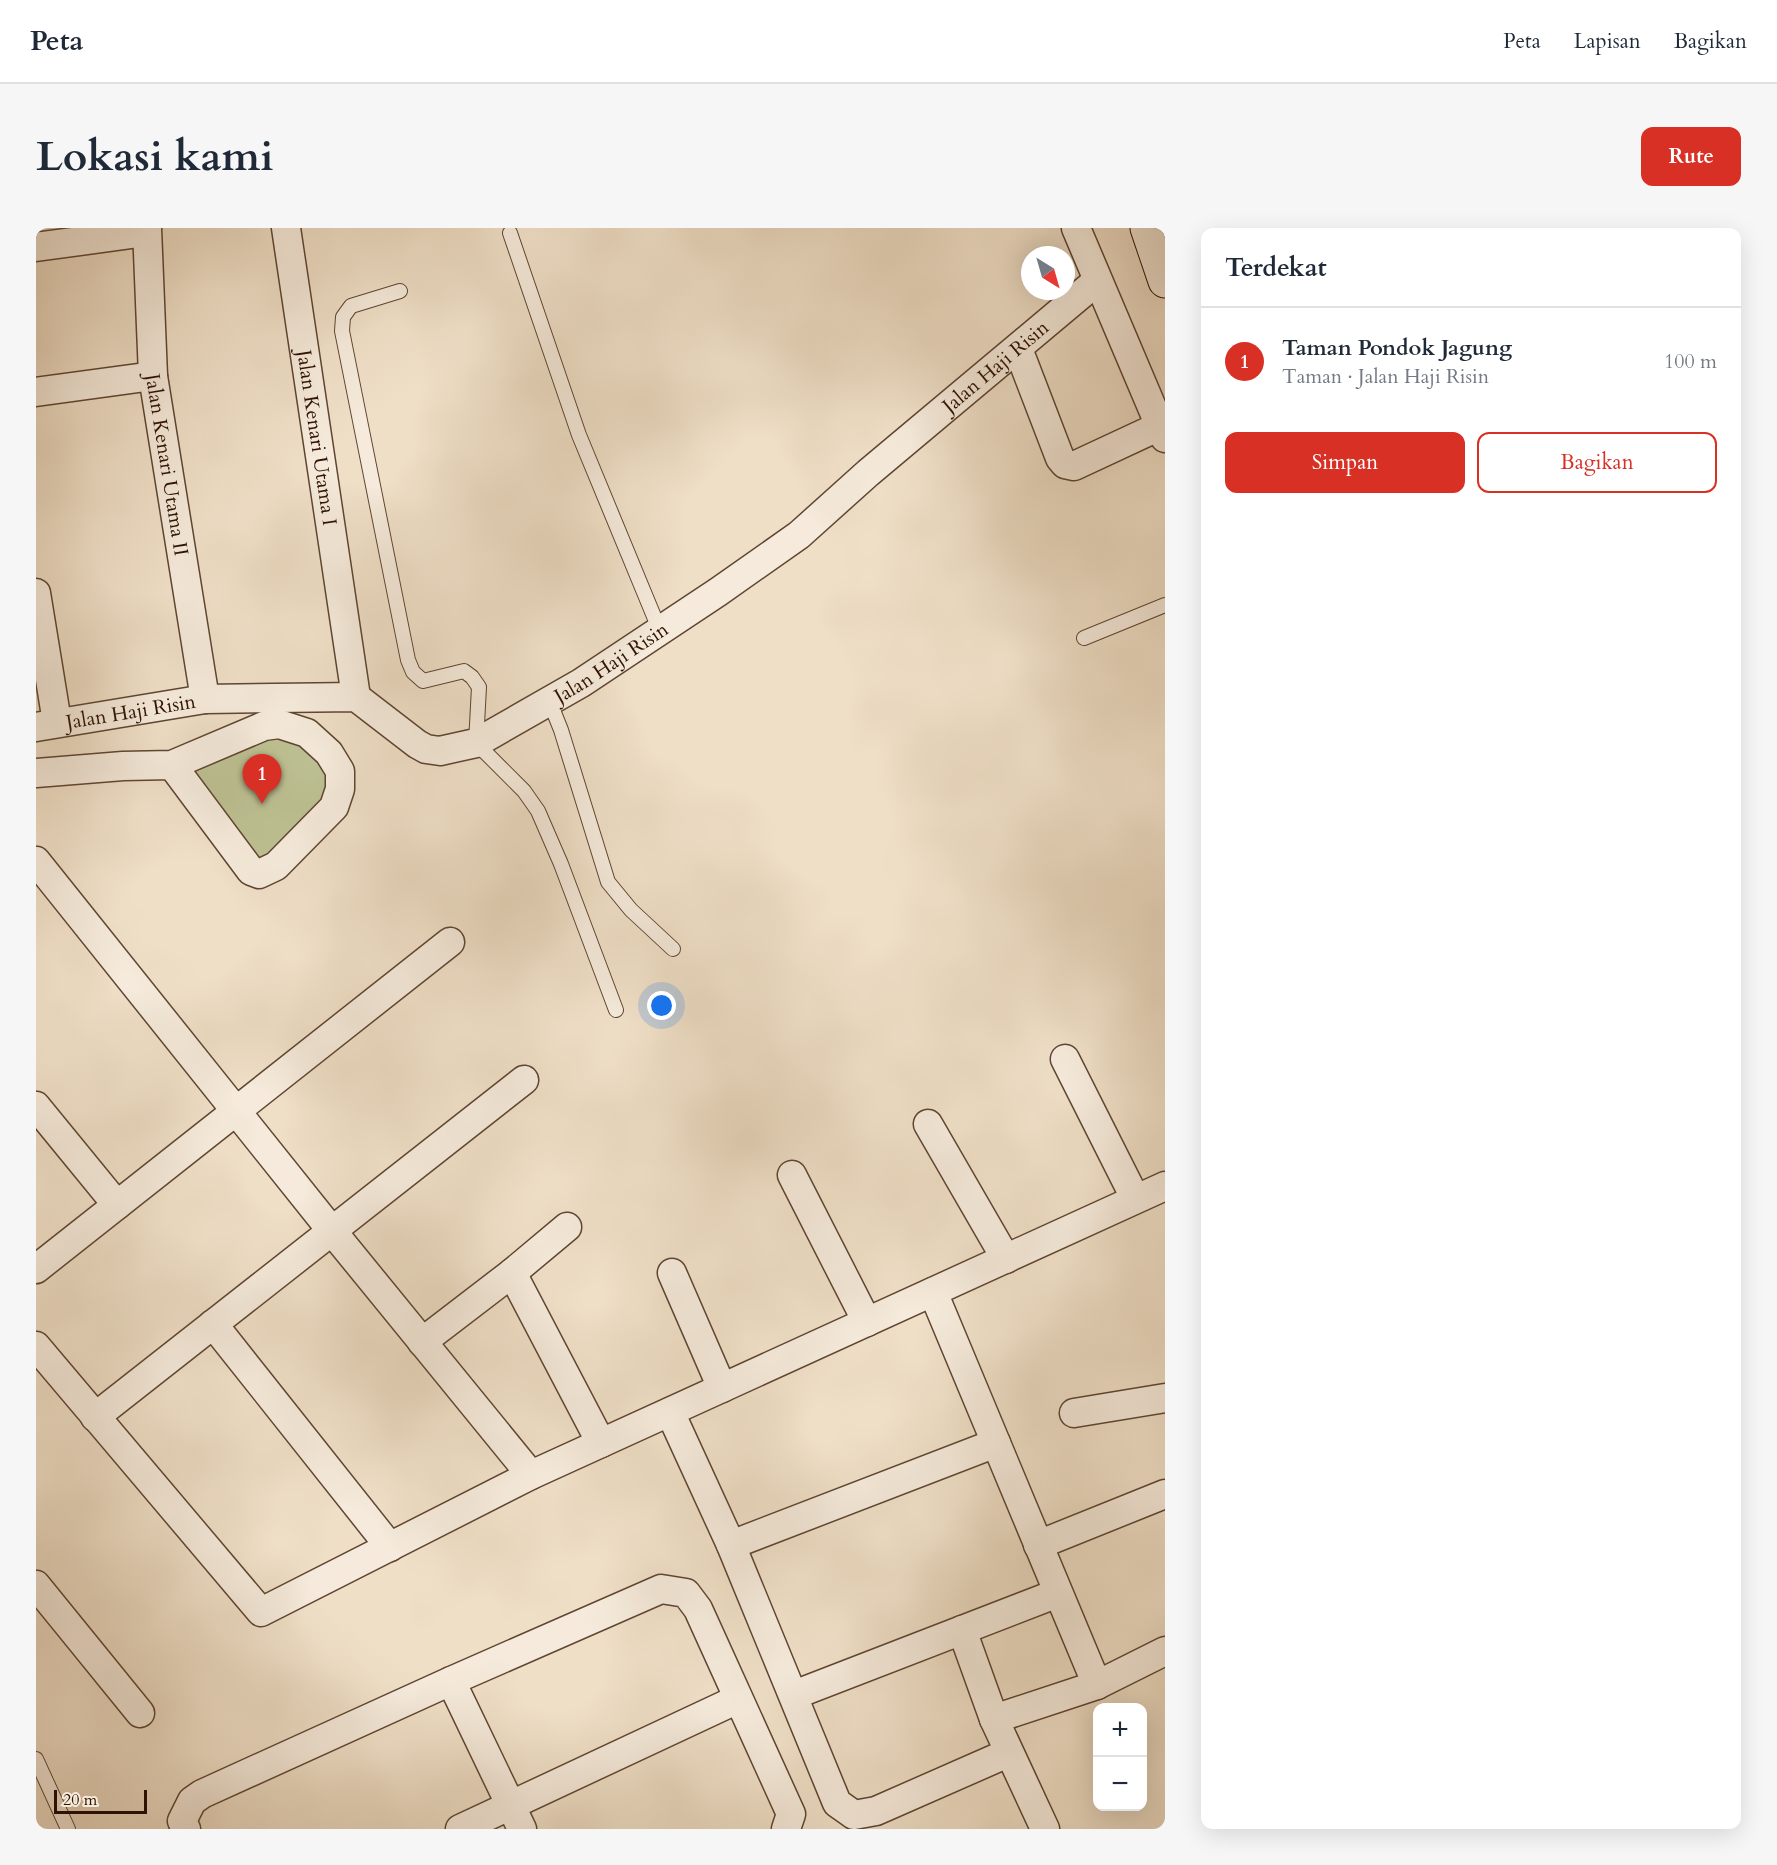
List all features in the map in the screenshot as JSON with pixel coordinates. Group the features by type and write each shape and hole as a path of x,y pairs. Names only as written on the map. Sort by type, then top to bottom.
{"street":[{"name":"Jalan Kenari Utama I","path":"286,228 356,696"},
{"path":"1022,359 1060,458 1065,464 1074,466 1162,432 1076,228"},
{"path":"1148,228 1165,281"},
{"path":"36,247 147,230"},
{"name":"Jalan Kenari Utama II","path":"147,230 153,375 205,699"},
{"name":"Jalan Haji Risin","path":"47,725 205,699 356,696 426,749 440,751 476,743 581,683 799,535 868,473 1097,281"},
{"path":"36,392 153,375"},
{"path":"36,593 47,725"},
{"path":"36,773 123,766 172,765 264,726 279,724 307,733 330,753 340,771 340,789 334,807 276,866 259,873 251,871 172,765"},
{"path":"36,861 531,1475"},
{"path":"36,1269 450,942"},
{"path":"1065,1059 1136,1198"},
{"path":"95,1417 524,1080"},
{"path":"36,1106 117,1205"},
{"path":"928,1124 1006,1259"},
{"path":"792,1175 867,1322"},
{"path":"36,1346 261,1612 531,1475 1165,1186"},
{"path":"422,1342 512,1273 567,1227"},
{"path":"512,1273 601,1443"},
{"path":"672,1273 722,1388"},
{"path":"933,1292 1096,1685"},
{"path":"213,1324 390,1547"},
{"path":"1074,1413 1165,1398"},
{"path":"670,1412 731,1545 837,1803 854,1815 876,1811 1008,1753"},
{"path":"731,1545 996,1443"},
{"path":"1038,1545 1165,1494"},
{"path":"36,1585 140,1713"},
{"path":"186,1829 182,1821 192,1801 202,1794 661,1589 686,1593 698,1609 791,1814 786,1829"},
{"path":"794,1695 1058,1593"},
{"path":"962,1630 1008,1753 1045,1829"},
{"path":"994,1719 1096,1685 1165,1651"},
{"path":"451,1681 516,1817"},
{"path":"460,1829 516,1817 738,1699"}],"lane":[{"path":"510,233 579,435 660,631"},
{"path":"400,291 351,306 343,317 342,331 408,660 414,672 423,681 464,671 479,687 476,743 524,791 538,811 561,864 616,1010"},
{"path":"1084,638 1165,605"},
{"path":"549,700 561,730 608,882 631,910 673,948"},
{"path":"36,1759 68,1829"}],"green space":[{"path":"264,726 307,733 340,771 304,837 251,871 172,765"}],"place":[{"name":"Taman Pondok Jagung","path":"262,804"}]}
